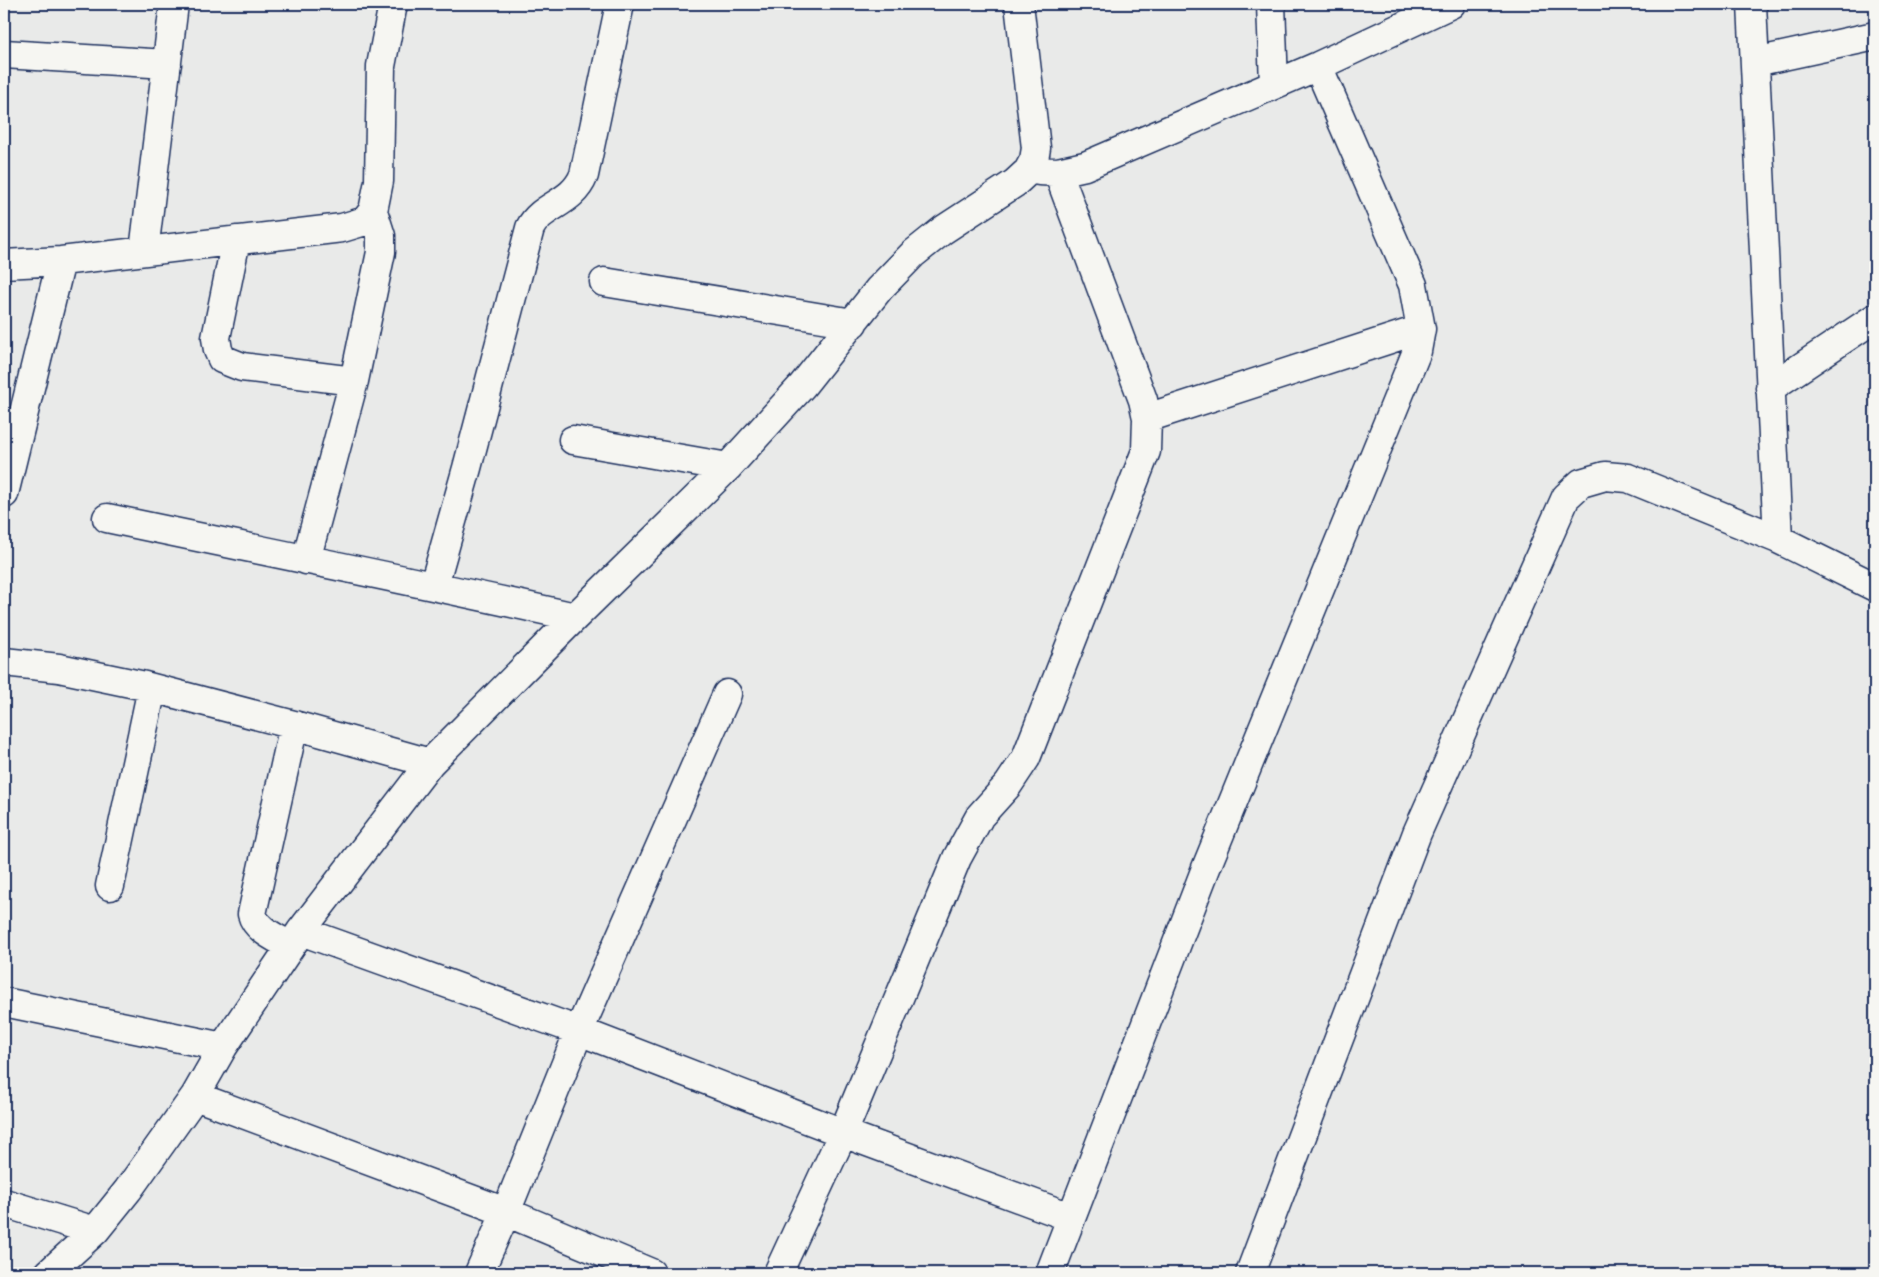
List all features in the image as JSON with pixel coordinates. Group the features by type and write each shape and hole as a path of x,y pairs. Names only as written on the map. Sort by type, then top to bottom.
{"street":[{"path":"144,251 174,4"},
{"path":"4,264 61,261 342,228 365,221 373,211 379,181 381,66 393,4"},
{"path":"434,585 530,228 536,218 575,191 584,175 620,4"},
{"path":"49,1273 95,1231 128,1190 195,1096 224,1047 295,938 430,763 728,467 802,386 880,289 913,254 943,230 1015,183 1028,171 1034,160 1036,148 1019,4"},
{"path":"1270,4 1274,84"},
{"path":"1028,171 1058,172 1085,166 1318,66 1451,4"},
{"path":"1752,4 1778,539"},
{"path":"1755,62 1875,36"},
{"path":"4,54 167,64"},
{"path":"1050,1273 1206,868 1417,351 1421,329 1414,285 1318,66"},
{"path":"778,1273 843,1133 956,858 980,816 1008,785 1026,758 1146,451 1147,418 1143,400 1058,172"},
{"path":"306,560 354,381 381,252 381,236 373,211"},
{"path":"236,240 216,338 222,359 242,367 354,381"},
{"path":"4,494 61,261"},
{"path":"604,282 853,323"},
{"path":"1770,388 1875,318"},
{"path":"1147,418 1421,329"},
{"path":"573,440 728,467"},
{"path":"1250,1273 1418,833 1566,496 1581,483 1605,476 1628,478 1778,539 1874,585"},
{"path":"107,518 434,585 575,617"},
{"path":"4,662 59,668 152,688 430,763"},
{"path":"110,886 152,688"},
{"path":"480,1273 580,1031 727,694"},
{"path":"294,725 252,914 258,925 580,1031 843,1133 1070,1217"},
{"path":"4,1002 224,1047"},
{"path":"195,1096 506,1212 650,1273"},
{"path":"4,1203 95,1231"}]}
